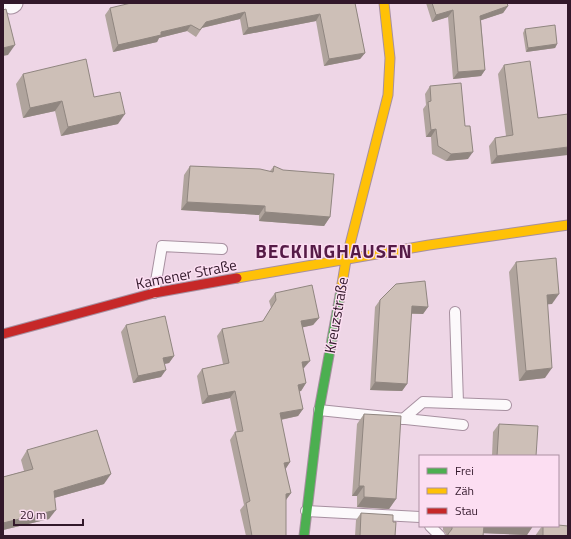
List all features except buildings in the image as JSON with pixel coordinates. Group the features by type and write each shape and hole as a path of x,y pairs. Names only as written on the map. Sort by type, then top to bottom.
{"main road":[{"name":"Kreuzstraße","path":"304,536 319,410 346,260 388,95 390,58 384,3"},
{"name":"Kamener Straße","path":"3,334 154,293 429,245 568,225"}],"lane":[{"path":"154,293 162,246 222,249"},
{"path":"455,312 458,403"},
{"path":"403,419 423,402 506,405"},
{"path":"319,410 463,425"},
{"path":"306,511 419,517"},
{"path":"431,527 440,536"}],"traffic: fast":[{"path":"304,536 319,410 341,290"}],"traffic: slow":[{"path":"341,290 346,260 388,95 390,58 384,3"},
{"path":"237,278 429,245 568,225"}],"traffic: jam":[{"path":"3,334 154,293 237,278"}],"district":[{"name":"BECKINGHAUSEN","path":"334,250"}]}
